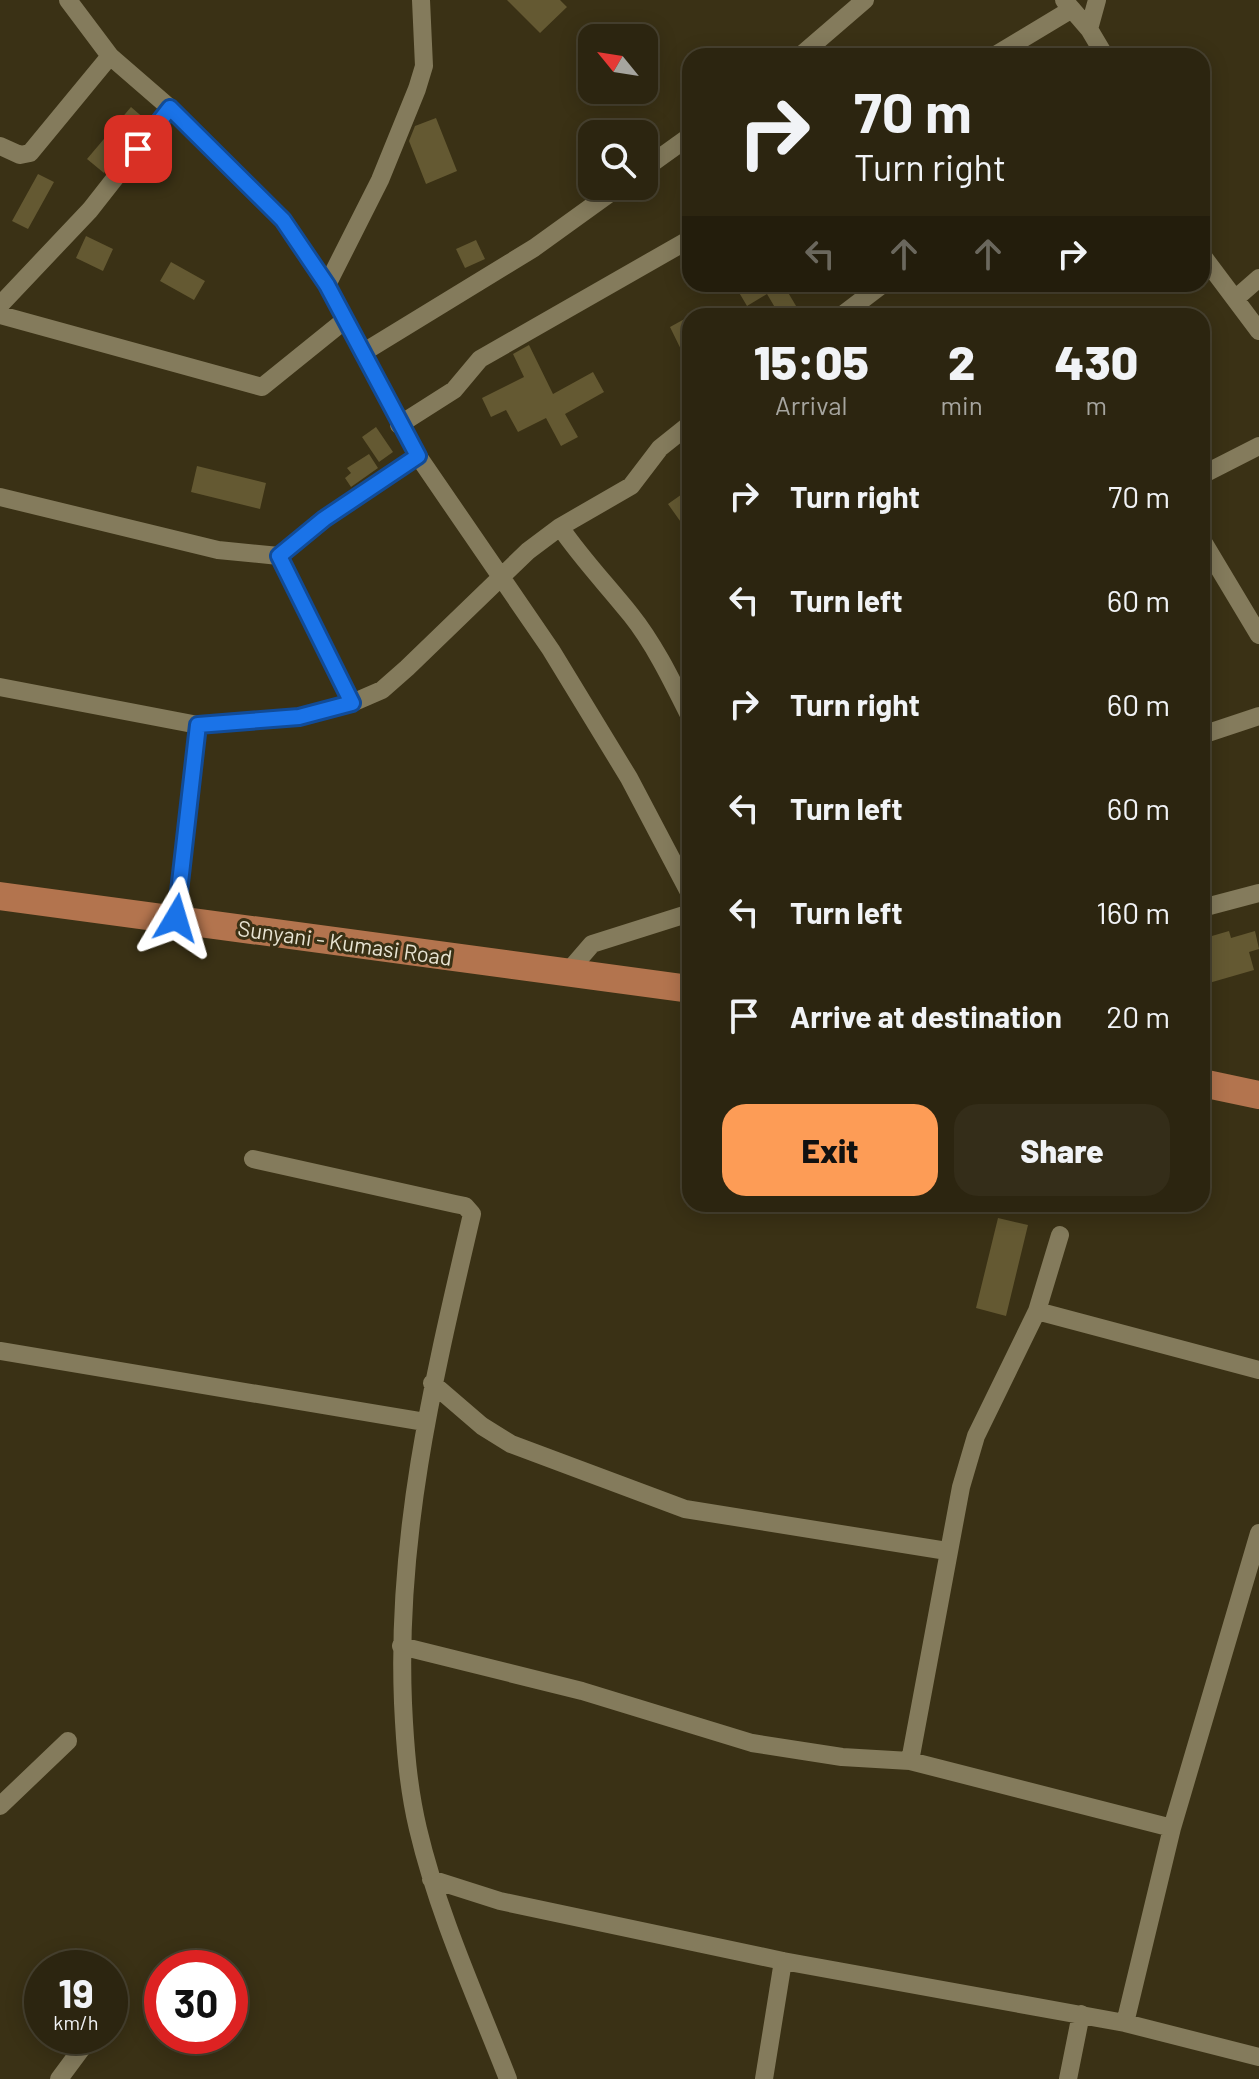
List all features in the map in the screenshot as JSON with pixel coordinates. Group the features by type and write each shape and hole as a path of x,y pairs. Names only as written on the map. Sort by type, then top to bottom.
{"main road":[{"name":"Sunyani - Kumasi Road","path":"0,896 682,988"},
{"path":"1210,1085 1259,1095"}],"street":[{"path":"68,0 110,56 170,108 283,220 327,285 399,425 502,576 629,778 682,879"},
{"path":"327,285 380,180 417,89 424,66 421,0"},
{"path":"809,48 865,0"},
{"path":"1089,29 1097,0"},
{"path":"1005,48 1068,4 1100,48"},
{"path":"0,146 20,155 30,153 110,56"},
{"path":"0,305 90,210 170,108"},
{"path":"658,159 682,142"},
{"path":"364,352 534,248 601,200"},
{"path":"399,425 454,390 480,359 682,244"},
{"path":"1210,266 1259,331"},
{"path":"1235,299 1259,278"},
{"path":"852,308 872,292"},
{"path":"0,315 262,387 345,320"},
{"path":"0,687 198,725 299,717 352,703 382,690 502,576 560,527 631,486 660,448 682,430"},
{"path":"1210,471 1259,446"},
{"path":"0,497 218,550 279,556 324,519 418,456"},
{"path":"560,527 591,572 632,616 682,701"},
{"path":"1210,553 1259,635"},
{"path":"279,556 352,703"},
{"path":"1210,732 1259,716"},
{"path":"176,918 198,725"},
{"path":"1210,906 1259,893"},
{"path":"567,973 592,944 682,916"},
{"path":"253,1159 455,1204 472,1214 432,1383 408,1528 401,1646 406,1769 431,1879 508,2079"},
{"path":"910,1761 947,1551 976,1436 1037,1311 1060,1235"},
{"path":"1037,1311 1259,1370"},
{"path":"0,1351 425,1422"},
{"path":"432,1383 482,1426 511,1444 685,1509 947,1551"},
{"path":"1125,2023 1172,1828 1259,1533"},
{"path":"401,1646 582,1691 752,1743 842,1757 910,1761 1172,1828"},
{"path":"0,1806 68,1741"},
{"path":"431,1879 500,1901 783,1961 1125,2023 1259,2057"},
{"path":"764,2079 783,1961"},
{"path":"1068,2079 1081,2014"},
{"path":"59,2079 78,2054"}],"building":[{"path":"507,0 560,0 567,7 540,33"},
{"path":"131,107 146,120 104,173 87,159"},
{"path":"436,118 457,171 426,184 409,141 415,126"},
{"path":"38,174 54,182 28,229 12,221"},
{"path":"86,236 113,249 103,271 76,258"},
{"path":"476,240 485,259 465,268 456,249"},
{"path":"171,262 205,281 194,300 160,281"},
{"path":"739,292 788,292 797,308 775,308 767,294 747,306"},
{"path":"682,320 682,352 670,327"},
{"path":"529,345 553,394 593,372 604,392 565,414 578,437 561,446 546,418 518,432 506,410 491,417 482,398 524,377 513,354"},
{"path":"376,427 393,452 379,462 362,437"},
{"path":"369,454 378,468 351,487 345,478 351,473 347,468"},
{"path":"197,466 266,483 260,509 191,492"},
{"path":"682,494 682,524 668,504"},
{"path":"1229,931 1231,938 1255,931 1259,949 1249,952 1254,970 1210,983 1210,937"},
{"path":"998,1218 1028,1225 1006,1316 976,1308"}],"route":[{"path":"138,149 170,108 254,188 283,220 327,285 418,456 324,519 279,556 352,703 299,717 198,725 176,918"}]}
